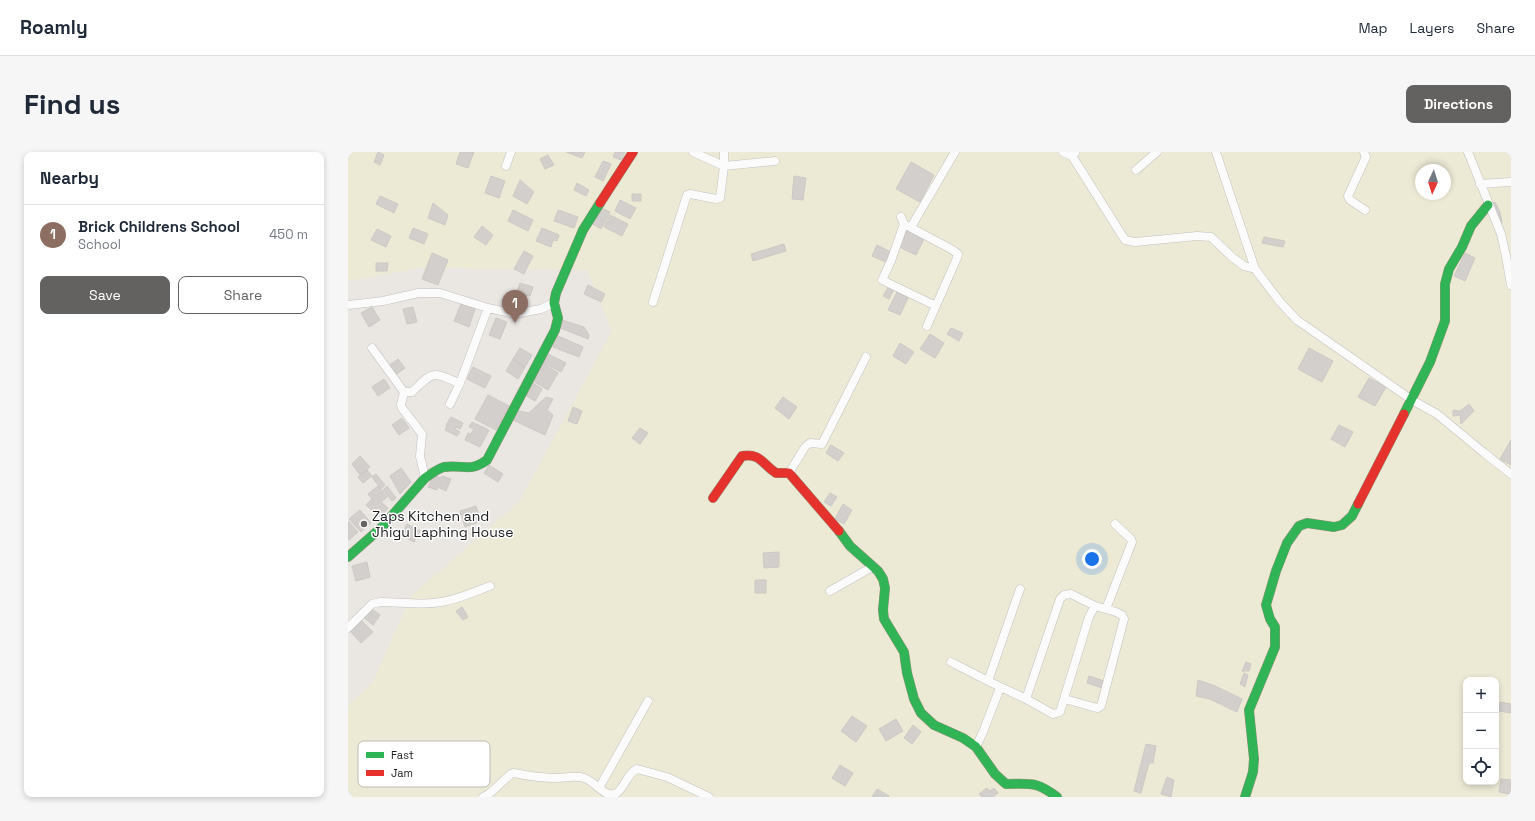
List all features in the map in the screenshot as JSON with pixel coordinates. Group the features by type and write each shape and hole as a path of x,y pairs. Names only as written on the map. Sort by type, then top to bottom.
{"street":[{"path":"506,166 511,152"},
{"path":"348,557 382,527 432,472 444,467 472,469 480,466 487,460 555,330 558,318 554,303 556,294 582,230 633,152"},
{"path":"693,152 724,166 775,161"},
{"path":"654,302 687,195 690,194 719,199 724,166 724,152"},
{"path":"936,306 882,280 891,261 905,223 955,152"},
{"path":"1063,152 1074,154 1125,240 1135,242 1197,236 1212,237 1232,258 1244,266 1255,269"},
{"path":"1136,170 1157,152"},
{"path":"1216,152 1255,269 1276,298 1297,320 1412,400 1437,414 1511,474"},
{"path":"1364,152 1366,157 1348,196 1350,200 1365,210"},
{"path":"1468,152 1488,205 1501,234 1511,285"},
{"path":"1480,184 1511,182"},
{"path":"1245,797 1253,772 1254,759 1249,710 1275,647 1275,627 1270,619 1266,605 1276,571 1287,544 1299,526 1307,523 1334,526 1342,525 1352,516 1430,362 1445,321 1445,284 1449,269 1462,247 1471,226 1488,205"},
{"path":"905,223 958,254 958,258 927,326"},
{"path":"348,305 383,301 418,293 440,293 488,308 515,314 541,309 554,303"},
{"path":"450,404 460,383 488,308"},
{"path":"372,348 404,392 401,405 402,408 422,434 420,456 425,478"},
{"path":"789,473 805,447 810,443 822,444 866,357"},
{"path":"404,392 412,392 430,375 435,374 460,383"},
{"path":"713,498 742,456 749,454 756,456 776,473 789,473 834,523 850,546 878,572 883,579 885,588 883,610 884,618 904,652 907,673 914,699 921,713 934,725 963,738 976,747 995,774 1006,784 1036,784 1045,788 1057,797"},
{"path":"1106,609 1132,542 1131,539 1115,524"},
{"path":"830,591 872,567"},
{"path":"348,628 372,604 380,602 437,603 460,598 490,586"},
{"path":"988,681 1020,590"},
{"path":"1026,699 1060,599 1064,595 1071,594 1095,606 1116,612 1122,615 1124,619 1101,706 1098,708 1065,699"},
{"path":"951,662 1056,715 1060,712 1065,699 1089,617 1095,606"},
{"path":"976,747 1000,688"},
{"path":"599,788 648,701"},
{"path":"483,797 489,794 514,773 555,778 584,778 590,780 604,793 610,795 619,791 630,774 637,769 667,777 709,797"}],"shaded area":[{"path":"348,152 1511,152 1511,797 348,797 348,705 372,684 411,596 519,502 612,331 587,270 420,268 348,281"}],"building":[{"path":"378,152 384,155 380,165 374,162"},
{"path":"460,152 474,152 468,168 456,164"},
{"path":"566,152 585,152 582,158"},
{"path":"615,152 625,152 621,160 613,157"},
{"path":"548,155 554,165 545,169 540,159"},
{"path":"603,161 611,164 603,181 595,177"},
{"path":"911,162 934,175 920,202 896,189"},
{"path":"491,176 505,181 499,198 485,193"},
{"path":"794,176 806,178 803,200 792,199"},
{"path":"520,180 534,192 527,204 513,196"},
{"path":"577,183 589,190 586,196 574,190"},
{"path":"632,194 641,194 641,201 632,201"},
{"path":"380,196 398,204 394,213 376,204"},
{"path":"620,200 636,208 630,219 615,211"},
{"path":"1495,202 1500,212 1502,223 1496,224 1489,204"},
{"path":"433,203 448,215 445,225 428,218"},
{"path":"599,207 610,212 601,229 591,223"},
{"path":"513,210 533,220 528,231 508,221"},
{"path":"558,210 578,217 574,228 554,221"},
{"path":"610,215 628,224 622,236 604,227"},
{"path":"482,226 493,235 486,245 474,237"},
{"path":"413,228 428,234 424,244 409,238"},
{"path":"542,228 559,235 557,241 553,240 551,247 536,241"},
{"path":"377,229 391,236 386,247 371,240"},
{"path":"907,229 925,237 916,255 899,247"},
{"path":"1264,237 1285,241 1283,247 1262,243"},
{"path":"784,244 786,251 753,261 751,254"},
{"path":"877,245 891,252 886,262 872,256"},
{"path":"524,251 533,256 524,274 514,269"},
{"path":"432,253 448,260 438,285 422,279"},
{"path":"1465,253 1475,258 1465,281 1454,276"},
{"path":"376,263 388,263 387,271 376,271"},
{"path":"520,283 533,287 530,296 517,293"},
{"path":"588,285 605,294 601,302 584,294"},
{"path":"889,286 894,289 889,299 883,296"},
{"path":"897,292 908,298 900,315 888,310"},
{"path":"461,304 475,309 469,327 454,321"},
{"path":"372,307 380,320 369,327 361,313"},
{"path":"413,307 417,322 407,324 403,309"},
{"path":"496,318 507,322 500,339 489,335"},
{"path":"562,320 584,327 589,335 588,339 558,327"},
{"path":"951,328 963,333 959,341 947,334"},
{"path":"930,334 944,343 935,358 920,349"},
{"path":"556,335 583,347 579,357 553,347"},
{"path":"900,343 914,352 906,364 893,356"},
{"path":"520,348 532,355 525,367 513,359"},
{"path":"1309,348 1333,361 1322,382 1298,369"},
{"path":"548,354 566,363 561,372 543,363"},
{"path":"398,359 405,368 394,376 387,367"},
{"path":"513,359 525,367 518,379 506,371"},
{"path":"543,364 558,373 548,390 533,381"},
{"path":"473,367 491,376 485,388 467,379"},
{"path":"1369,378 1386,387 1375,406 1358,397"},
{"path":"384,379 390,388 378,396 372,387"},
{"path":"533,383 542,389 535,401 525,395"},
{"path":"488,395 509,406 496,430 475,419"},
{"path":"546,397 553,399 547,410 553,415 545,435 513,420 519,411 529,413"},
{"path":"783,397 797,407 789,419 775,408"},
{"path":"1469,404 1474,411 1461,424 1460,415 1453,416 1453,410 1460,411"},
{"path":"573,407 582,411 577,424 568,421"},
{"path":"451,417 463,423 460,429 456,427 455,429 460,432 457,436 445,430"},
{"path":"402,418 409,428 399,435 392,425"},
{"path":"472,422 489,430 480,447 465,440 468,433 471,434 474,429 469,427"},
{"path":"1339,425 1353,432 1345,447 1331,439"},
{"path":"640,428 648,433 640,444 632,438"},
{"path":"1511,440 1511,465 1500,459"},
{"path":"831,445 844,453 838,461 826,453"},
{"path":"360,456 370,467 360,475 352,464"},
{"path":"489,465 503,474 498,482 484,473"},
{"path":"401,468 411,482 400,494 390,476"},
{"path":"367,470 372,476 363,483 358,477"},
{"path":"376,474 385,485 381,489 372,477"},
{"path":"433,475 451,479 446,491 438,487 437,490 428,487"},
{"path":"378,486 387,497 381,502 388,508 380,517 366,505 372,499 368,494"},
{"path":"387,486 396,498 392,501 383,490"},
{"path":"830,493 837,497 831,506 824,502"},
{"path":"843,504 852,510 844,524 835,519"},
{"path":"476,506 481,521 465,527 460,511"},
{"path":"360,510 371,523 361,532 349,519"},
{"path":"348,521 358,532 349,540 348,538"},
{"path":"407,524 420,531 414,542 401,535"},
{"path":"779,552 779,567 764,568 763,553"},
{"path":"367,562 370,577 356,581 352,566"},
{"path":"755,580 766,580 766,593 755,593"},
{"path":"462,607 468,617 463,620 456,611"},
{"path":"370,608 380,615 373,625 363,617"},
{"path":"362,621 373,632 361,643 350,631"},
{"path":"1246,662 1251,664 1249,671 1242,671"},
{"path":"1244,673 1248,675 1245,687 1240,684"},
{"path":"1089,676 1104,681 1102,688 1087,683"},
{"path":"1198,680 1215,686 1242,699 1237,712 1210,699 1196,696"},
{"path":"1500,702 1511,704 1511,713 1499,711"},
{"path":"852,716 867,726 856,742 841,731"},
{"path":"896,719 903,731 886,741 879,729"},
{"path":"913,725 921,732 912,744 904,738"},
{"path":"1146,744 1156,746 1153,763 1149,763 1141,793 1134,791"},
{"path":"840,765 853,773 845,786 832,778"},
{"path":"1167,777 1174,780 1171,797 1161,794"},
{"path":"1501,779 1511,780 1511,794 1499,792"},
{"path":"987,788 990,791 994,788 998,793 993,797 982,797 979,794"},
{"path":"877,789 889,796 872,797"}],"traffic: fast":[{"path":"348,557 382,527 425,478 436,470 451,466 470,467 481,464 487,460 555,330 558,318 554,303 556,293 583,230 600,203"},
{"path":"1404,414 1430,362 1445,321 1445,284 1449,269 1462,247 1471,226 1488,205"},
{"path":"1245,797 1253,772 1254,759 1249,710 1275,647 1275,627 1270,619 1266,605 1276,571 1287,543 1299,526 1307,523 1334,527 1342,525 1352,516 1358,504"},
{"path":"839,531 850,546 878,571 883,579 885,588 883,610 884,619 904,652 907,673 914,699 921,713 934,725 963,738 976,747 995,774 1006,784 1033,784 1044,788 1057,797"}],"traffic: jam":[{"path":"600,203 633,152"},
{"path":"1358,504 1404,414"},
{"path":"713,498 742,456 753,456 761,460 776,473 789,473 839,531"}],"place":[{"name":"Brick Childrens School","path":"515,323"},
{"name":"Zaps Kitchen and Jhigu Laphing House","path":"364,524"}]}
